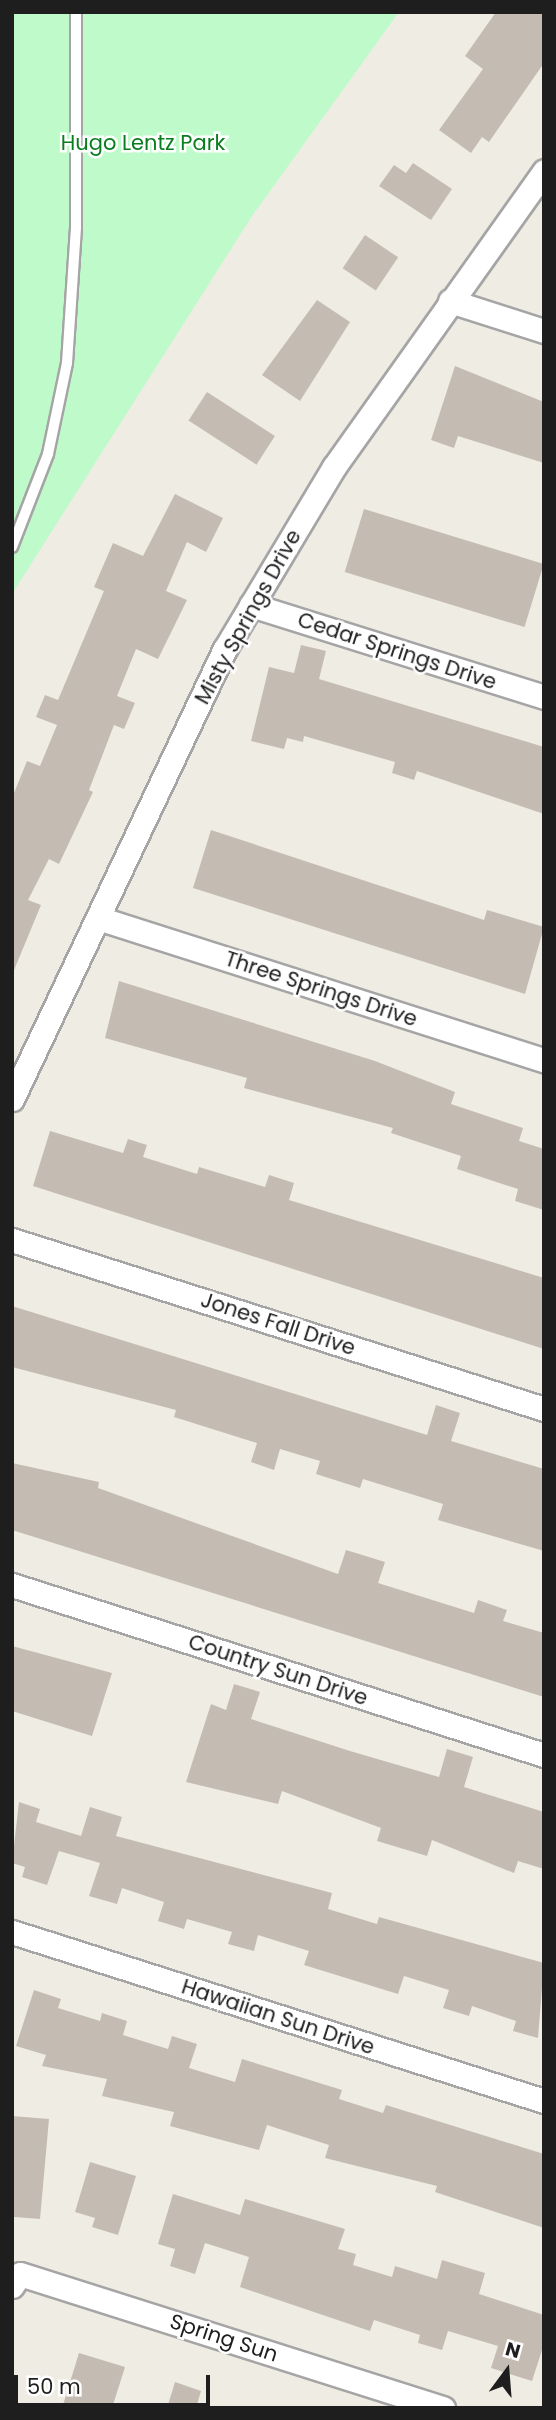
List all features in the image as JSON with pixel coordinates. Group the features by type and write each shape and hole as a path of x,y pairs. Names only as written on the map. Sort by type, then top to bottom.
{"street":[{"name":"Misty Springs Drive","path":"12,1099 251,605 334,467 544,171"},
{"path":"450,301 544,331"},
{"name":"Cedar Springs Drive","path":"251,605 544,697"},
{"name":"Three Springs Drive","path":"98,918 544,1060"},
{"name":"Jones Fall Drive","path":"12,1240 544,1409"},
{"name":"Country Sun Drive","path":"12,1585 544,1755"},
{"name":"Hawaiian Sun Drive","path":"12,1933 544,2101"},
{"name":"Spring Sun","path":"12,2286 20,2274 443,2408"}],"lane":[{"path":"12,547 48,454 67,363 76,228 76,12"}],"green space":[{"name":"Hugo Lentz Park","path":"12,12 399,12 252,216 12,594"}],"building":[{"path":"496,12 544,12 544,63 489,142 482,137 471,153 439,130 483,69 465,56"},
{"path":"413,163 452,189 431,220 379,186 394,165 406,173"},
{"path":"365,235 398,257 376,291 343,268"},
{"path":"317,300 350,322 300,401 262,375"},
{"path":"455,366 544,402 544,463 458,436 454,448 431,440"},
{"path":"207,392 275,436 256,465 188,421"},
{"path":"175,494 223,518 206,552 187,542 166,591 187,600 158,659 136,649 117,696 135,703 124,729 114,725 89,790 93,792 59,864 49,859 28,900 41,905 12,975 12,798 27,761 40,766 57,725 36,717 45,695 58,700 104,591 94,587 113,543 143,556"},
{"path":"364,509 544,564 524,627 345,572"},
{"path":"301,645 326,651 319,679 544,747 544,814 417,771 414,780 392,773 395,762 304,736 303,742 287,738 284,749 251,741 269,667 294,673"},
{"path":"211,830 484,920 487,910 544,927 525,994 193,888"},
{"path":"119,981 375,1061 455,1092 451,1104 523,1128 519,1141 544,1149 544,1210 515,1201 518,1189 457,1169 461,1156 391,1133 393,1128 244,1088 247,1078 105,1038"},
{"path":"50,1131 123,1153 128,1139 147,1145 143,1157 197,1174 199,1167 265,1187 269,1175 294,1183 289,1200 544,1278 544,1349 33,1186"},
{"path":"12,1306 427,1435 436,1405 460,1413 451,1441 544,1469 544,1551 438,1520 443,1504 363,1479 360,1488 316,1474 320,1461 280,1449 274,1470 251,1462 257,1443 174,1417 176,1410 12,1367"},
{"path":"12,1463 99,1482 98,1488 338,1574 346,1550 385,1562 378,1583 474,1613 478,1600 507,1610 503,1621 544,1633 544,1697 12,1530"},
{"path":"12,1646 112,1673 92,1736 12,1711"},
{"path":"234,1684 260,1692 251,1719 350,1751 439,1777 447,1749 473,1757 464,1787 544,1812 544,1869 518,1861 514,1873 432,1840 427,1856 377,1841 381,1828 282,1791 278,1804 186,1782 211,1704 226,1710"},
{"path":"19,1802 40,1809 36,1822 81,1836 90,1807 122,1817 116,1836 332,1893 328,1909 377,1924 379,1917 544,1963 538,2038 513,2031 516,2021 472,2006 469,2016 443,2008 449,1990 404,1976 398,1994 304,1965 309,1951 258,1935 254,1951 228,1944 232,1932 187,1919 184,1929 158,1921 164,1902 122,1888 117,1904 89,1896 100,1863 59,1851 47,1885 22,1877 25,1867 12,1863"},
{"path":"34,1990 61,1999 58,2008 100,2021 102,2013 127,2021 123,2035 168,2049 172,2036 197,2044 189,2068 235,2082 242,2059 342,2090 339,2099 383,2113 386,2105 544,2154 544,2228 435,2192 437,2186 325,2158 329,2145 267,2125 259,2150 170,2126 174,2112 102,2096 107,2079 42,2066 46,2055 16,2046"},
{"path":"12,2116 49,2119 40,2219 14,2217"},
{"path":"90,2162 136,2176 118,2235 92,2227 95,2218 75,2212"},
{"path":"173,2194 240,2215 245,2199 345,2229 338,2249 356,2254 353,2265 392,2277 395,2266 437,2279 442,2260 485,2273 479,2294 544,2315 544,2344 532,2381 491,2368 498,2346 448,2331 442,2350 418,2343 420,2335 374,2320 370,2331 240,2287 249,2257 205,2243 195,2274 170,2266 175,2249 158,2244"},
{"path":"79,2353 125,2367 112,2408 62,2408"},
{"path":"175,2382 201,2391 196,2408 167,2408"}]}
